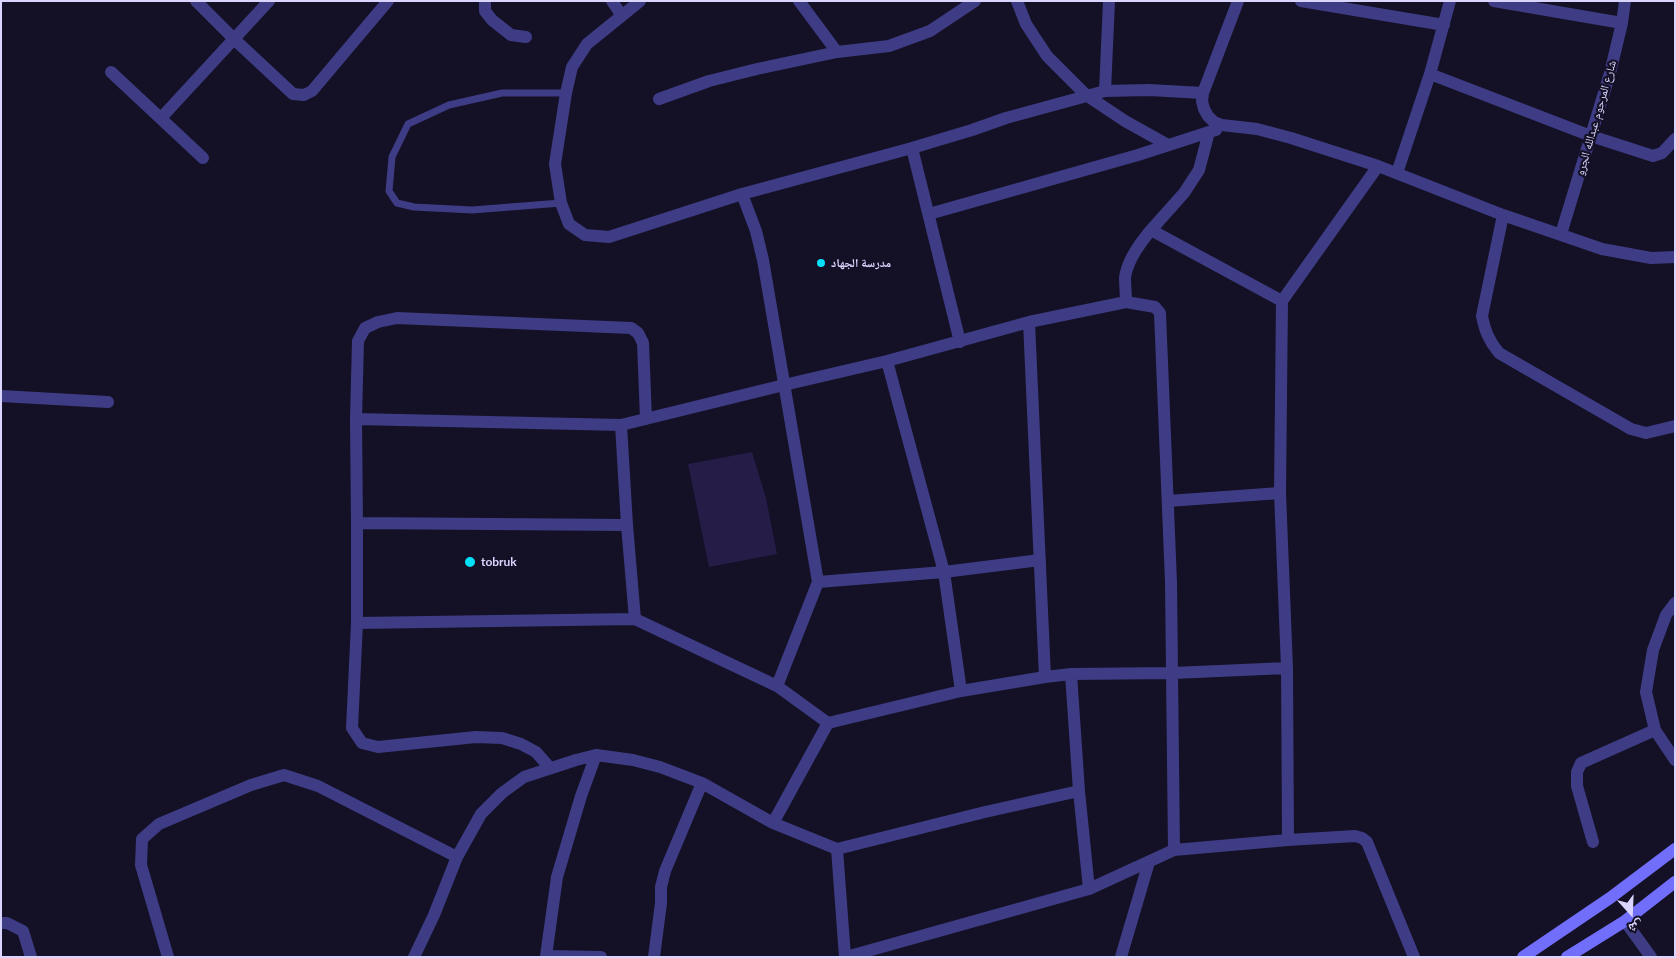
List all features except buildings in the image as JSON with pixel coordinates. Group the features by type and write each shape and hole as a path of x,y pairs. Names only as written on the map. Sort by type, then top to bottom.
{"street":[{"path":"196,1 293,94 304,95 312,91 388,1"},
{"path":"161,118 269,1"},
{"path":"485,1 485,11 492,20 511,35 526,37"},
{"path":"612,1 622,16"},
{"path":"640,1 587,44 572,67 555,164 561,203 569,224 585,235 609,237 742,194 912,148 1086,95 1105,91 1149,90 1203,93"},
{"path":"800,1 837,52"},
{"path":"659,99 709,81 757,69 837,52 889,46 930,31 975,1"},
{"path":"1017,1 1026,24 1047,56 1086,95 1124,121 1168,145"},
{"path":"1105,91 1109,1"},
{"path":"1238,1 1203,93 1204,109 1214,122 1222,125 1258,129 1378,166 1503,215 1602,249 1651,258 1675,256"},
{"path":"1301,1 1444,25"},
{"path":"1397,173 1430,74 1450,1"},
{"path":"1494,1 1622,23"},
{"name":"شارع المرحوم عبدالله الجرو","path":"1561,234 1610,73 1622,23 1625,1"},
{"path":"111,72 203,158"},
{"path":"1430,74 1591,136 1653,156 1662,153 1675,139"},
{"path":"929,214 1138,156 1230,126"},
{"path":"1126,302 1125,277 1129,265 1140,243 1179,199 1199,170 1210,132"},
{"path":"912,148 960,342"},
{"path":"1288,840 1287,668 1280,493 1282,301 1378,166"},
{"path":"742,194 756,230 763,260 818,582 777,686"},
{"path":"1503,215 1482,316 1484,330 1490,342 1499,353 1630,429 1646,433 1675,426"},
{"path":"1151,230 1282,301"},
{"path":"356,419 622,425 784,384 886,361 1030,322 1126,302 1155,308 1160,313 1168,501 1173,673 1174,850"},
{"path":"550,768 536,752 521,744 502,738 476,737 378,747 362,743 352,728 357,623 356,419 358,341 366,328 378,322 397,318 631,328 638,333 643,343 646,419"},
{"path":"1030,322 1045,677"},
{"path":"886,361 944,572 961,691"},
{"path":"1,396 108,402"},
{"path":"622,425 627,525 635,619"},
{"path":"1168,501 1280,493"},
{"path":"356,523 627,525"},
{"path":"818,582 944,572 1040,560"},
{"path":"1675,603 1666,615 1653,650 1646,692 1655,730 1675,760"},
{"path":"357,623 635,619 777,686 828,722"},
{"path":"773,823 828,722 961,691 1070,674 1173,673 1287,668"},
{"path":"1070,674 1089,889"},
{"path":"1594,842 1577,786 1577,772 1581,762 1655,730"},
{"path":"596,756 581,796 557,877 546,956 601,957"},
{"path":"414,957 434,915 457,857 482,814 502,793 524,777 596,756 633,760 660,766 702,783 773,823 837,849 1079,791"},
{"path":"168,957 141,865 142,839 159,824 251,785 284,775 318,786 457,857"},
{"path":"654,957 661,903 661,887 665,871 702,783"},
{"path":"837,849 846,957 1089,889 1174,850 1356,836 1367,842 1414,957"},
{"path":"1523,957 1610,898 1675,849"},
{"path":"1121,957 1149,862"},
{"path":"1567,957 1625,921 1675,882"},
{"path":"1625,921 1651,957"},
{"path":"1,923 7,923 23,931 31,957"}],"lane":[{"path":"561,203 472,210 414,207 397,202 389,191 392,157 408,124 449,105 502,93 566,93"}],"place":[{"name":"مدرسة الجهاد","path":"821,263"},
{"name":"tobruk","path":"470,562"}]}
